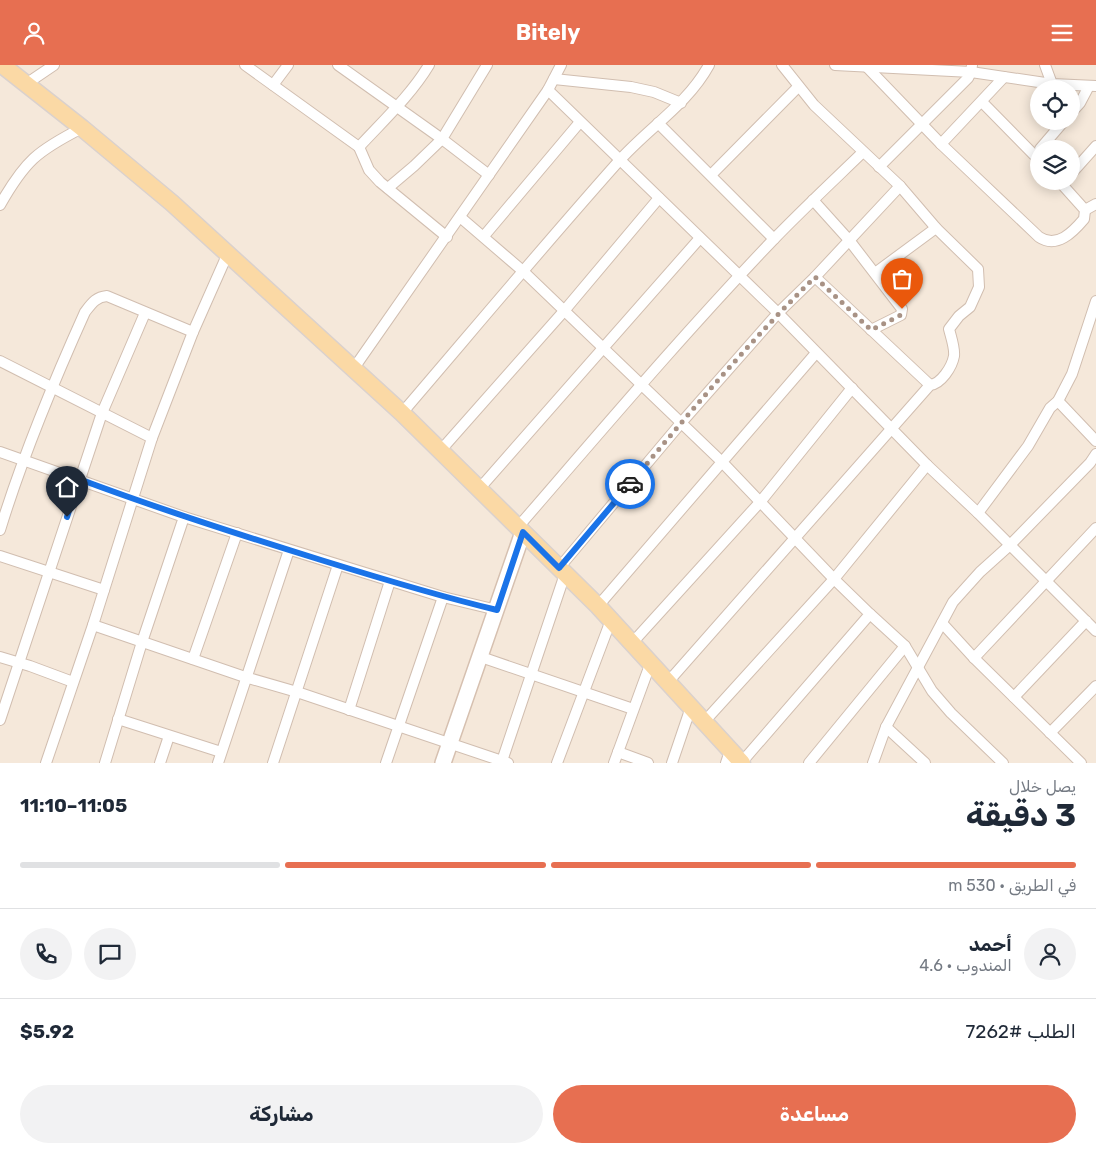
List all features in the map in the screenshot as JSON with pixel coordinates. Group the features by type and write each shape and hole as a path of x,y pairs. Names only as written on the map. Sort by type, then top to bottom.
{"main road":[{"path":"2,65 82,128 172,203 354,368 441,450 598,606 651,662 704,722 734,760"}],"street":[{"path":"26,83 54,65"},
{"path":"245,65 360,147 369,170 447,237"},
{"path":"273,85 288,65"},
{"path":"338,65 489,175"},
{"path":"360,147 423,75 429,65"},
{"path":"388,188 442,139 487,65"},
{"path":"354,368 548,90 560,65"},
{"path":"402,413 620,160 694,88 709,65"},
{"path":"668,682 930,385 937,383 950,366 954,355 950,329 958,316 970,307 979,287 978,269 936,228 900,186 814,105 782,65"},
{"path":"837,65 971,69 1030,81"},
{"path":"1045,65 1051,80"},
{"path":"866,66 922,125 1043,239 1053,242 1062,239 1069,235 1084,219 1084,209 1069,190"},
{"path":"879,167 968,78 971,69"},
{"path":"942,144 1004,77"},
{"path":"554,79 631,87 654,92 680,103"},
{"path":"1080,85 1093,86"},
{"path":"1080,103 1093,86"},
{"path":"710,175 798,87"},
{"path":"548,90 778,313 927,465 1096,631"},
{"path":"982,102 1030,146"},
{"path":"484,236 580,122"},
{"path":"658,123 774,239"},
{"path":"0,205 16,178 36,155 53,143 82,128"},
{"path":"1049,140 1057,130"},
{"path":"1080,164 1096,145"},
{"path":"443,763 497,610 521,529 641,384 774,239 862,151"},
{"path":"93,625 505,762 562,571 681,423 778,313 815,277 900,186"},
{"path":"441,450 564,311 659,198"},
{"path":"813,200 849,240 903,311 901,315 871,330"},
{"path":"1084,209 1096,204"},
{"path":"460,217 524,272 761,501 834,579 905,646 932,691 951,713 1003,763"},
{"path":"875,273 936,228"},
{"path":"480,488 700,238"},
{"path":"46,763 93,625 152,438 193,332 228,253"},
{"path":"815,277 930,385"},
{"path":"0,530 23,459 51,387 85,312 94,301 100,297 107,296 193,332"},
{"path":"978,513 1032,438 1050,408 1058,401 1072,374 1096,301"},
{"path":"0,720 102,413 145,313"},
{"path":"598,606 816,353"},
{"path":"0,361 152,438"},
{"path":"633,643 761,501 852,388"},
{"path":"1058,401 1096,441"},
{"path":"0,452 184,517 443,597 497,610"},
{"path":"873,763 886,727 953,602 980,572 1010,545 1090,463 1096,454"},
{"path":"704,722 834,579 927,465"},
{"path":"105,763 142,641 184,517"},
{"path":"974,659 1096,529"},
{"path":"193,659 237,533"},
{"path":"218,763 245,677 289,550"},
{"path":"0,556 104,590"},
{"path":"273,763 338,565"},
{"path":"349,710 390,581"},
{"path":"386,763 443,597"},
{"path":"734,760 870,614"},
{"path":"557,763 611,620"},
{"path":"1014,697 1086,621"},
{"path":"942,623 974,659 1081,763"},
{"path":"809,763 905,646"},
{"path":"0,657 73,682"},
{"path":"481,657 633,709"},
{"path":"614,763 651,662"},
{"path":"1050,733 1096,686"},
{"path":"672,763 691,707"},
{"path":"118,719 221,753"},
{"path":"886,727 925,763"},
{"path":"160,763 170,736"},
{"path":"618,752 648,763"}],"shaded area":[{"path":"0,65 1096,65 1096,763 0,763"}],"way so far":[{"path":"630,484 778,313 815,277 871,330 901,315 902,309"}],"route":[{"path":"67,517 79,479 184,517 289,550 443,597 497,610 523,532 559,568 630,484"}]}
